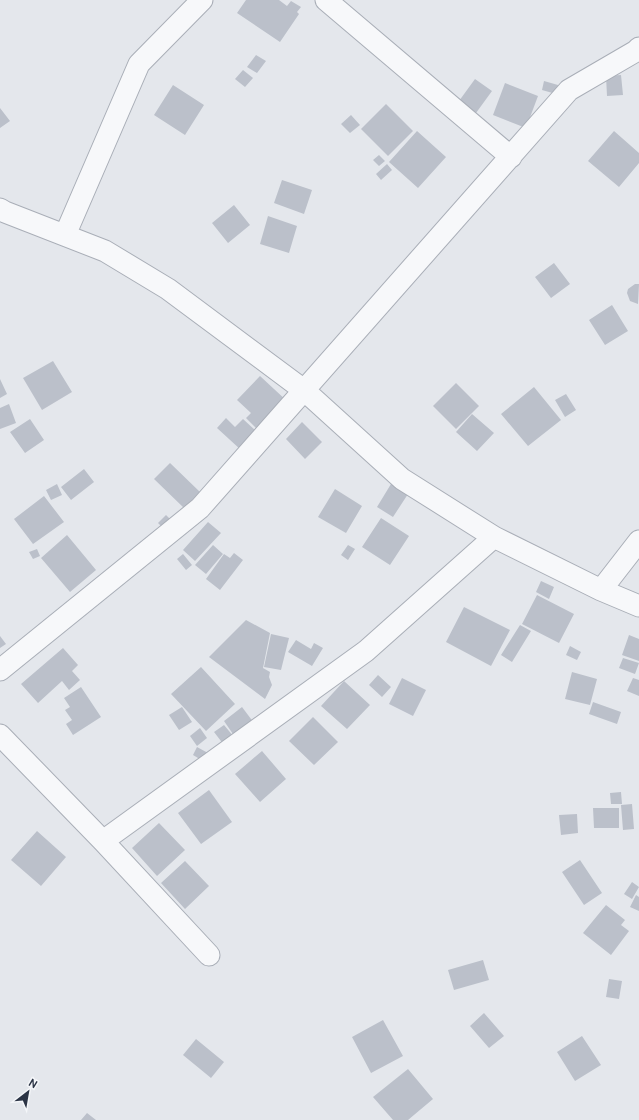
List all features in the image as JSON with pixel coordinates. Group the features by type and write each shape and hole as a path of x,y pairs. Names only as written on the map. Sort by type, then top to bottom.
{"street":[{"path":"65,235 139,64 202,0"},
{"path":"326,0 511,157"},
{"path":"0,670 200,508 305,391 569,90 639,48"},
{"path":"0,209 106,251 168,289 305,391 402,479 494,537 601,590 639,606"},
{"path":"103,841 366,651 494,537"},
{"path":"601,590 639,541"},
{"path":"0,735 103,841 209,955"}],"building":[{"path":"246,0 279,0 287,6 291,1 301,7 297,12 299,14 280,42 237,13"},
{"path":"256,55 266,61 257,73 247,67"},
{"path":"243,70 253,78 245,87 235,79"},
{"path":"621,75 623,95 607,96 606,76"},
{"path":"475,79 492,91 476,113 459,101"},
{"path":"544,81 558,85 556,94 542,90"},
{"path":"505,83 538,96 526,128 493,115"},
{"path":"173,85 204,105 185,135 154,115"},
{"path":"386,104 413,131 388,156 361,129"},
{"path":"0,108 10,121 0,128"},
{"path":"351,115 360,125 350,133 341,124"},
{"path":"417,131 446,157 418,188 389,162"},
{"path":"614,131 639,153 639,163 619,187 588,161"},
{"path":"379,155 385,161 379,166 373,160"},
{"path":"387,164 392,170 381,180 376,174"},
{"path":"282,180 312,190 304,214 274,203"},
{"path":"234,205 250,225 228,243 212,223"},
{"path":"268,216 297,226 289,253 260,244"},
{"path":"554,263 570,284 551,298 535,277"},
{"path":"635,284 639,284 638,304 630,301 627,293 628,289"},
{"path":"612,305 628,331 605,345 589,320"},
{"path":"53,361 72,392 42,410 23,378"},
{"path":"260,376 288,402 260,432 246,418 251,413 237,400"},
{"path":"0,379 7,394 0,398"},
{"path":"456,383 479,406 456,429 433,406"},
{"path":"534,387 561,420 528,446 501,414"},
{"path":"566,394 576,410 565,417 555,400"},
{"path":"9,404 16,423 0,429 0,408"},
{"path":"472,414 494,433 477,451 456,432"},
{"path":"226,418 235,427 243,419 257,432 241,450 217,428"},
{"path":"30,419 44,440 25,453 10,432"},
{"path":"302,422 322,442 305,459 286,439"},
{"path":"170,463 200,492 184,508 154,479"},
{"path":"84,469 94,482 71,500 61,487"},
{"path":"57,484 62,495 51,500 46,490"},
{"path":"391,484 408,494 393,517 377,507"},
{"path":"335,489 362,506 346,533 318,517"},
{"path":"44,496 64,522 33,544 14,519"},
{"path":"166,515 174,523 166,531 158,523"},
{"path":"381,518 409,536 390,565 362,547"},
{"path":"208,522 221,533 195,561 183,550"},
{"path":"67,535 96,570 70,592 41,558"},
{"path":"213,545 223,554 206,574 195,565"},
{"path":"348,545 355,549 348,560 341,555"},
{"path":"37,549 40,556 33,559 29,552"},
{"path":"234,553 243,560 220,590 206,579 224,554 230,558"},
{"path":"183,554 192,565 186,570 177,559"},
{"path":"541,581 554,587 549,599 536,592"},
{"path":"537,595 574,614 559,643 522,624"},
{"path":"464,607 510,630 491,666 446,642"},
{"path":"246,620 270,633 263,668 270,672 269,677 272,685 265,699 209,657"},
{"path":"520,625 531,631 512,662 501,655"},
{"path":"271,634 289,638 281,670 264,667"},
{"path":"629,635 639,639 639,661 622,655"},
{"path":"0,636 6,644 0,648"},
{"path":"296,640 311,649 314,643 323,648 312,666 288,652"},
{"path":"570,646 581,652 577,660 566,655"},
{"path":"63,648 78,665 72,671 80,680 69,690 62,681 38,703 21,684"},
{"path":"623,658 639,663 635,674 619,668"},
{"path":"201,667 235,704 206,731 171,694"},
{"path":"572,672 597,679 590,705 565,699"},
{"path":"378,675 391,687 382,697 369,685"},
{"path":"402,678 426,690 413,716 389,704"},
{"path":"633,678 639,680 639,696 627,691"},
{"path":"344,681 370,705 347,729 321,706"},
{"path":"81,687 101,717 73,735 66,724 72,720 65,710 70,707 64,698"},
{"path":"593,702 621,712 617,724 589,714"},
{"path":"182,707 192,722 179,730 169,715"},
{"path":"242,707 254,723 235,737 224,721"},
{"path":"313,717 338,742 314,765 289,741"},
{"path":"224,725 234,737 224,745 214,732"},
{"path":"200,728 207,738 197,746 190,736"},
{"path":"197,747 208,753 203,761 193,755"},
{"path":"262,751 286,779 260,802 235,774"},
{"path":"209,790 232,822 201,844 178,813"},
{"path":"621,792 622,804 611,804 610,793"},
{"path":"632,804 634,829 623,830 621,805"},
{"path":"593,808 619,808 619,828 594,828"},
{"path":"577,814 578,833 561,835 559,815"},
{"path":"159,823 185,850 157,876 132,848"},
{"path":"37,831 66,857 41,886 11,860"},
{"path":"580,860 602,893 584,905 562,872"},
{"path":"185,861 209,886 185,909 161,883"},
{"path":"632,882 639,887 632,899 624,894"},
{"path":"636,895 639,897 639,911 630,907"},
{"path":"606,905 625,920 621,925 629,931 611,955 583,933"},
{"path":"483,960 489,980 454,990 448,970"},
{"path":"609,979 622,981 619,999 606,997"},
{"path":"484,1013 504,1036 489,1048 470,1026"},
{"path":"383,1020 403,1056 371,1073 352,1037"},
{"path":"582,1036 601,1065 575,1081 557,1052"},
{"path":"196,1039 224,1062 211,1078 183,1055"},
{"path":"408,1069 433,1099 408,1120 393,1120 373,1097"},
{"path":"87,1113 96,1120 81,1120"}]}
